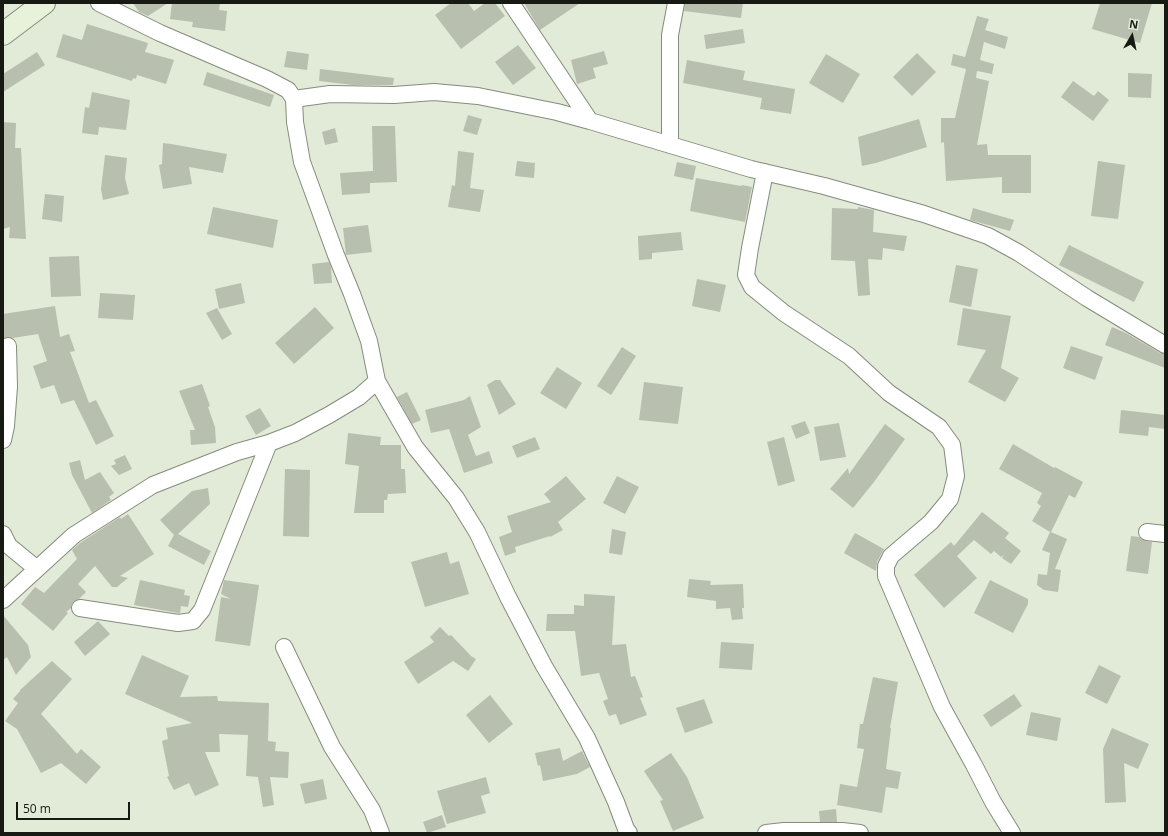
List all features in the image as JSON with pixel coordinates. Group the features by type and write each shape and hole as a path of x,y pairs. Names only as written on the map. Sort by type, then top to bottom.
{"main road":[{"path":"3,34 44,3"}],"street":[{"path":"99,3 160,33 267,79 288,90 294,99 295,122 302,162 330,241 352,294 369,341 377,381 415,447 456,498 477,532 508,597 544,666 587,738 629,833"},
{"path":"510,3 590,121"},
{"path":"670,145 670,35 676,3"},
{"path":"294,99 330,94 394,95 434,92 478,96 557,112 765,172 824,186 924,214 988,236 1019,253 1086,298 1165,345"},
{"path":"765,172 746,275 752,287 784,313 849,356 889,392 939,427 952,445 956,476 950,499 931,522 891,556 886,566 886,576 942,706 993,802 1012,833"},
{"path":"3,440 6,426 9,387 8,346"},
{"path":"3,600 74,535 153,485 237,452 269,443 295,433 359,397 377,381"},
{"path":"80,608 178,624 193,621 202,610 269,443"},
{"path":"1147,532 1165,534"},
{"path":"3,534 9,546 37,569"},
{"path":"284,647 332,747 372,810 381,833"},
{"path":"766,833 784,830 842,831 860,833"}],"building":[{"path":"133,3 168,3 148,16 139,12"},
{"path":"172,3 220,3 219,10 227,11 225,31 192,27 193,22 170,19"},
{"path":"451,3 468,3 474,11 485,3 495,3 505,16 461,49 435,15"},
{"path":"524,3 580,3 540,30"},
{"path":"685,3 743,3 741,18 684,11"},
{"path":"1100,3 1152,3 1140,43 1092,29"},
{"path":"977,16 989,19 985,30 1008,37 1005,49 984,42 980,60 994,64 992,74 977,71 976,78 989,81 977,145 987,144 988,155 1031,155 1031,193 1002,193 1002,177 946,181 944,142 941,143 941,118 955,118 966,69 951,65 953,54 965,57"},
{"path":"87,24 148,43 145,52 174,60 166,84 137,75 136,79 133,78 132,81 56,57 63,34 82,40"},
{"path":"743,29 745,43 706,49 704,35"},
{"path":"518,45 536,68 513,85 495,62"},
{"path":"287,51 309,54 307,70 284,67"},
{"path":"604,51 608,64 593,68 596,78 577,84 571,60"},
{"path":"37,52 45,65 3,92 3,74"},
{"path":"917,53 936,72 912,96 893,77"},
{"path":"826,54 860,74 843,103 809,83"},
{"path":"687,60 745,71 743,80 795,89 791,114 760,109 762,98 683,83"},
{"path":"320,69 394,78 393,85 353,85 319,81"},
{"path":"207,72 274,95 270,107 203,85"},
{"path":"1128,73 1152,74 1151,98 1128,97"},
{"path":"1073,81 1094,96 1098,91 1109,100 1093,121 1061,97"},
{"path":"92,92 130,100 126,130 99,127 98,135 82,133 85,107 89,108"},
{"path":"468,115 482,119 477,135 463,131"},
{"path":"919,119 927,147 862,166 858,137"},
{"path":"3,122 16,123 15,148 21,148 26,239 9,238 10,227 3,229"},
{"path":"372,126 395,126 397,182 370,183 370,193 342,195 340,173 373,171"},
{"path":"335,128 338,142 325,145 322,132"},
{"path":"163,143 227,154 223,173 189,167 192,184 163,189 159,165 162,164"},
{"path":"458,151 474,153 470,188 484,190 480,212 448,207 452,185 455,186"},
{"path":"105,155 127,158 125,178 129,194 103,200 101,189"},
{"path":"517,161 535,163 534,178 515,176"},
{"path":"1098,161 1125,165 1118,219 1091,216"},
{"path":"677,162 696,166 693,180 674,176"},
{"path":"696,178 752,187 745,222 690,211"},
{"path":"45,194 64,196 62,222 42,219"},
{"path":"213,207 278,220 273,248 207,234"},
{"path":"858,207 874,210 873,232 907,236 904,251 883,248 882,260 868,259 870,295 858,296 855,261 831,260 832,208 858,209"},
{"path":"973,208 1014,220 1010,231 970,220"},
{"path":"368,225 372,252 346,255 343,228"},
{"path":"681,232 683,250 652,253 652,259 639,260 638,236"},
{"path":"1069,245 1144,282 1134,302 1059,265"},
{"path":"79,256 81,296 51,297 49,257"},
{"path":"329,262 331,267 332,283 314,284 312,264"},
{"path":"956,265 978,269 971,307 949,302"},
{"path":"697,279 726,285 720,312 692,306"},
{"path":"241,283 245,303 219,309 215,289"},
{"path":"100,293 135,295 133,320 98,318"},
{"path":"55,306 60,337 69,334 75,351 70,352 89,403 96,400 114,436 96,445 74,400 61,404 54,385 41,389 33,366 47,361 38,334 3,338 3,314"},
{"path":"315,307 334,328 294,364 275,343"},
{"path":"217,308 232,334 222,340 206,313"},
{"path":"963,308 1011,316 1001,368 1019,378 1005,402 968,382 986,350 957,345"},
{"path":"1112,327 1126,333 1160,353 1165,354 1165,368 1105,345"},
{"path":"1071,346 1103,357 1095,380 1063,368"},
{"path":"622,347 636,356 611,395 597,386"},
{"path":"557,367 582,383 566,409 540,393"},
{"path":"495,380 500,380 516,404 499,415 487,385"},
{"path":"644,382 683,387 678,424 639,420"},
{"path":"202,384 210,406 208,407 215,427 216,443 191,445 190,430 195,430 179,391"},
{"path":"407,392 421,420 412,424 397,397"},
{"path":"470,396 481,427 468,435 476,456 489,451 493,463 464,473 449,429 431,433 425,410 464,400"},
{"path":"260,408 271,426 256,435 245,416"},
{"path":"1121,410 1165,415 1165,429 1149,427 1148,436 1119,433"},
{"path":"805,421 810,433 796,439 791,426"},
{"path":"839,423 846,457 820,461 814,427"},
{"path":"885,424 905,439 853,508 830,489 848,468 849,474"},
{"path":"348,433 381,437 380,445 401,445 401,469 405,469 406,493 388,494 387,500 384,500 384,513 354,513 359,466 345,464"},
{"path":"535,437 540,449 517,458 512,446"},
{"path":"784,437 795,481 778,486 767,442"},
{"path":"1013,444 1054,468 1055,467 1083,482 1075,498 1069,495 1051,532 1067,539 1055,569 1061,570 1058,592 1044,590 1037,585 1038,574 1047,575 1050,553 1042,550 1050,532 1032,521 1041,506 1037,503 1042,493 999,469"},
{"path":"125,455 132,469 119,475 111,466 116,464 114,460"},
{"path":"80,460 85,480 100,472 114,493 109,497 111,500 92,513 72,475 69,463"},
{"path":"285,469 310,470 309,537 283,536"},
{"path":"566,476 586,499 558,522 563,530 550,537 515,547 516,552 505,556 499,537 512,532 507,516 551,502 544,494"},
{"path":"617,476 639,487 625,514 603,503"},
{"path":"208,488 210,504 178,534 211,551 204,565 168,546 174,535 160,520 192,491"},
{"path":"982,512 1009,533 1005,538 1021,551 1011,564 1002,558 1004,555 1001,557 994,551 991,554 974,540 957,556 977,578 944,608 914,575 951,542 954,546"},
{"path":"128,514 154,554 120,576 128,578 117,587 112,587 95,566 78,584 86,592 79,599 73,602 71,608 66,612 68,613 53,631 21,604 35,587 44,593 77,559 72,550 80,543 120,517 121,519"},
{"path":"612,529 626,532 622,555 609,553"},
{"path":"855,533 884,549 877,562 876,571 844,553"},
{"path":"1131,536 1139,537 1146,541 1152,542 1148,574 1126,571"},
{"path":"447,552 450,564 459,561 469,594 425,607 411,562"},
{"path":"689,579 711,581 710,585 743,584 743,619 732,620 730,608 716,609 716,601 687,597"},
{"path":"140,580 185,590 184,595 190,596 188,607 181,606 180,613 178,613 134,605"},
{"path":"224,580 259,585 250,646 215,641 221,597 231,599 221,594"},
{"path":"990,580 1028,599 1028,604 1013,633 974,613"},
{"path":"584,594 615,596 612,645 626,644 631,677 635,676 643,697 640,698 647,715 620,725 616,714 609,716 603,701 608,699 599,673 581,676 575,631 546,631 547,614 574,614 574,605 584,606"},
{"path":"3,615 28,645 31,657 16,675 7,657 3,660"},
{"path":"98,621 110,634 85,656 74,642"},
{"path":"440,627 449,636 451,635 471,656 476,659 468,671 453,661 418,684 404,662 434,642 430,637"},
{"path":"721,642 754,644 752,670 719,668"},
{"path":"142,655 189,676 180,697 217,696 218,701 269,703 268,741 276,742 275,751 289,752 288,778 270,777 274,805 263,807 258,777 246,776 248,735 219,734 220,752 205,752 219,785 195,796 189,783 174,790 167,777 169,776 162,741 168,739 166,728 192,723 125,694"},
{"path":"52,661 72,679 41,714 77,754 81,749 101,767 86,784 61,763 41,773 17,729 5,721 18,703 13,699 20,690"},
{"path":"1099,665 1121,676 1107,704 1085,693"},
{"path":"873,677 898,682 890,728 886,769 901,772 898,789 886,787 882,813 837,805 840,784 857,787 864,749 857,748 860,724 863,724"},
{"path":"1014,694 1022,706 991,727 983,715"},
{"path":"490,695 513,724 489,743 466,715"},
{"path":"704,699 713,723 685,733 676,708"},
{"path":"1031,712 1061,718 1057,741 1026,735"},
{"path":"1112,728 1149,744 1138,769 1124,763 1126,802 1105,803 1103,749"},
{"path":"560,748 563,761 582,751 590,767 577,774 543,781 540,765 538,766 535,753"},
{"path":"671,753 687,777 704,818 673,831 660,801 663,800 644,771"},
{"path":"486,777 490,793 481,796 486,813 447,824 437,791"},
{"path":"323,779 327,799 305,804 300,784"},
{"path":"836,809 837,822 820,822 819,811"},
{"path":"442,815 446,827 427,833 423,822"}]}
